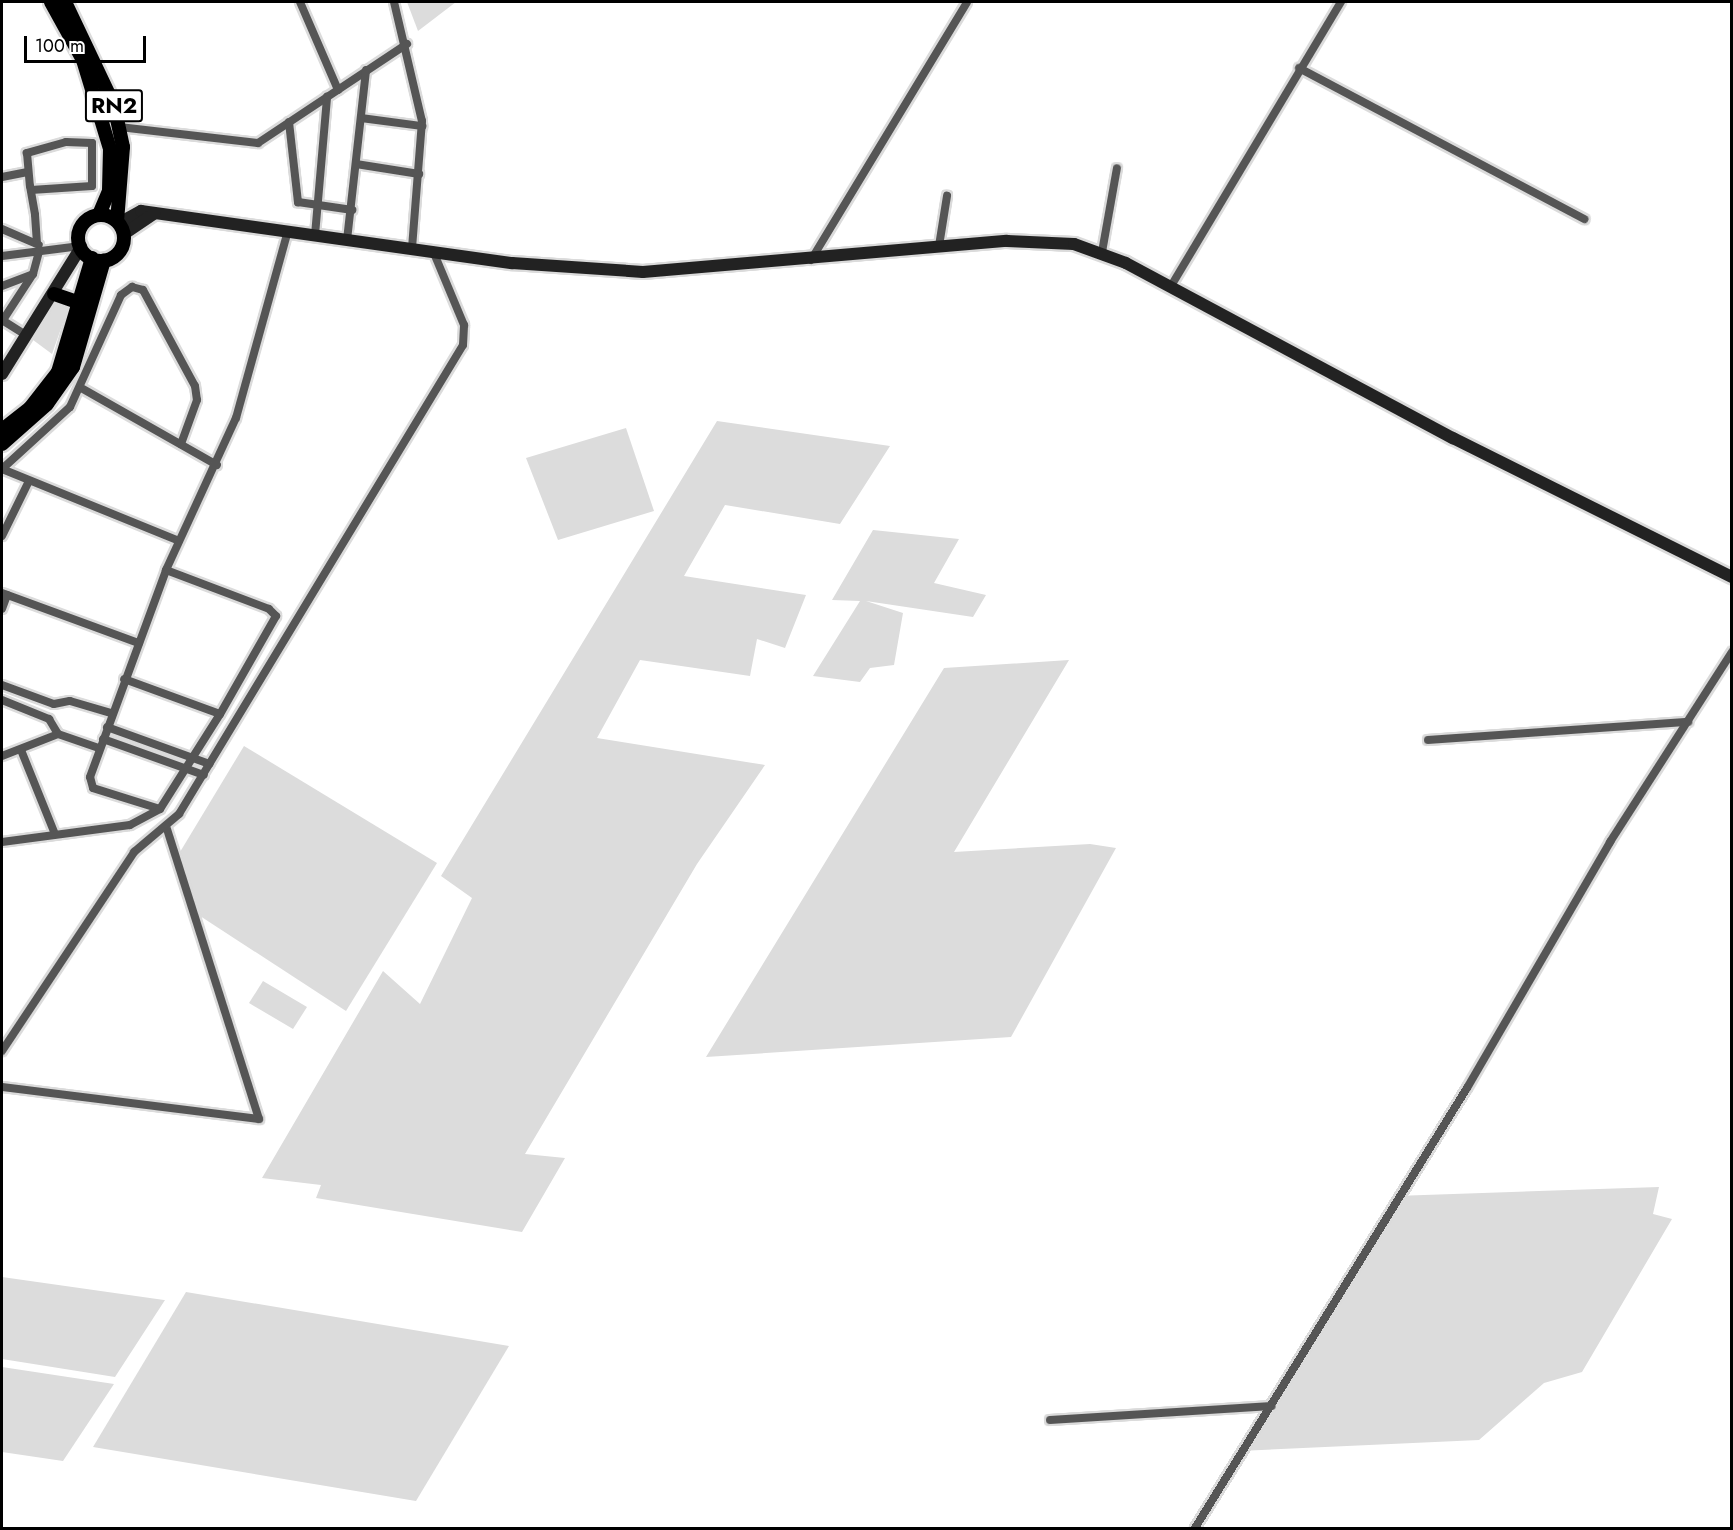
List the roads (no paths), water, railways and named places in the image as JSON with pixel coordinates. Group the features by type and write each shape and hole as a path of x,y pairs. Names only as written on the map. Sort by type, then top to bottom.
{"highway":[{"name":"RN2","path":"2,444 47,404 73,367 89,253 82,226 99,215 109,191 110,149 82,60 51,2"},
{"name":"RN2","path":"66,2 100,68 119,127 123,168 120,252 89,253"},
{"path":"99,215 120,226"},
{"name":"RN2","path":"2,430 30,408 58,372 80,303 89,253"},
{"path":"54,294 80,303"}],"main road":[{"path":"120,226 156,213 433,252 643,272 811,260 939,246 1050,240 1102,252 1171,286 1453,438 1731,577"},
{"path":"2,374 24,334 54,294 69,268 89,253"}],"street":[{"path":"300,2 338,90"},
{"path":"394,2 407,44 422,126 412,249"},
{"path":"811,260 967,2"},
{"path":"1171,286 1299,68 1341,2"},
{"path":"119,127 250,143 290,122 407,44"},
{"path":"1299,68 1584,219"},
{"path":"347,240 366,70"},
{"path":"315,235 327,97"},
{"path":"361,118 422,126"},
{"path":"290,122 298,202 352,210"},
{"path":"24,334 2,320 33,274 41,249 31,190 28,172 30,150 86,139 94,148 92,186 31,190"},
{"path":"356,164 419,174"},
{"path":"1102,252 1117,168"},
{"path":"2,177 28,172"},
{"path":"939,246 947,196"},
{"path":"2,229 41,249"},
{"path":"160,810 93,788 90,777 111,713 166,570 217,465 236,418 288,231"},
{"path":"2,256 41,249 89,253"},
{"path":"2,1052 134,852 167,829 204,775 463,345 464,325 433,252"},
{"path":"2,286 33,274"},
{"path":"179,540 2,469 58,421 83,389 121,295 137,287 195,386 197,400 181,444"},
{"path":"83,389 217,465"},
{"path":"2,536 29,481"},
{"path":"2,842 130,825 160,810 193,759 276,616 269,609 166,570"},
{"path":"2,609 4,594 139,644"},
{"path":"1195,1528 1272,1406 1610,843 1731,652"},
{"path":"124,679 220,714"},
{"path":"2,685 54,704 70,701 111,713"},
{"path":"2,700 49,719 58,734 99,748"},
{"path":"49,719 54,704"},
{"path":"1428,740 1688,722"},
{"path":"107,727 210,764"},
{"path":"2,756 58,734"},
{"path":"103,739 204,775"},
{"path":"21,750 55,834"},
{"path":"2,1087 259,1119 167,829"},
{"path":"1050,1420 1272,1406"}]}
